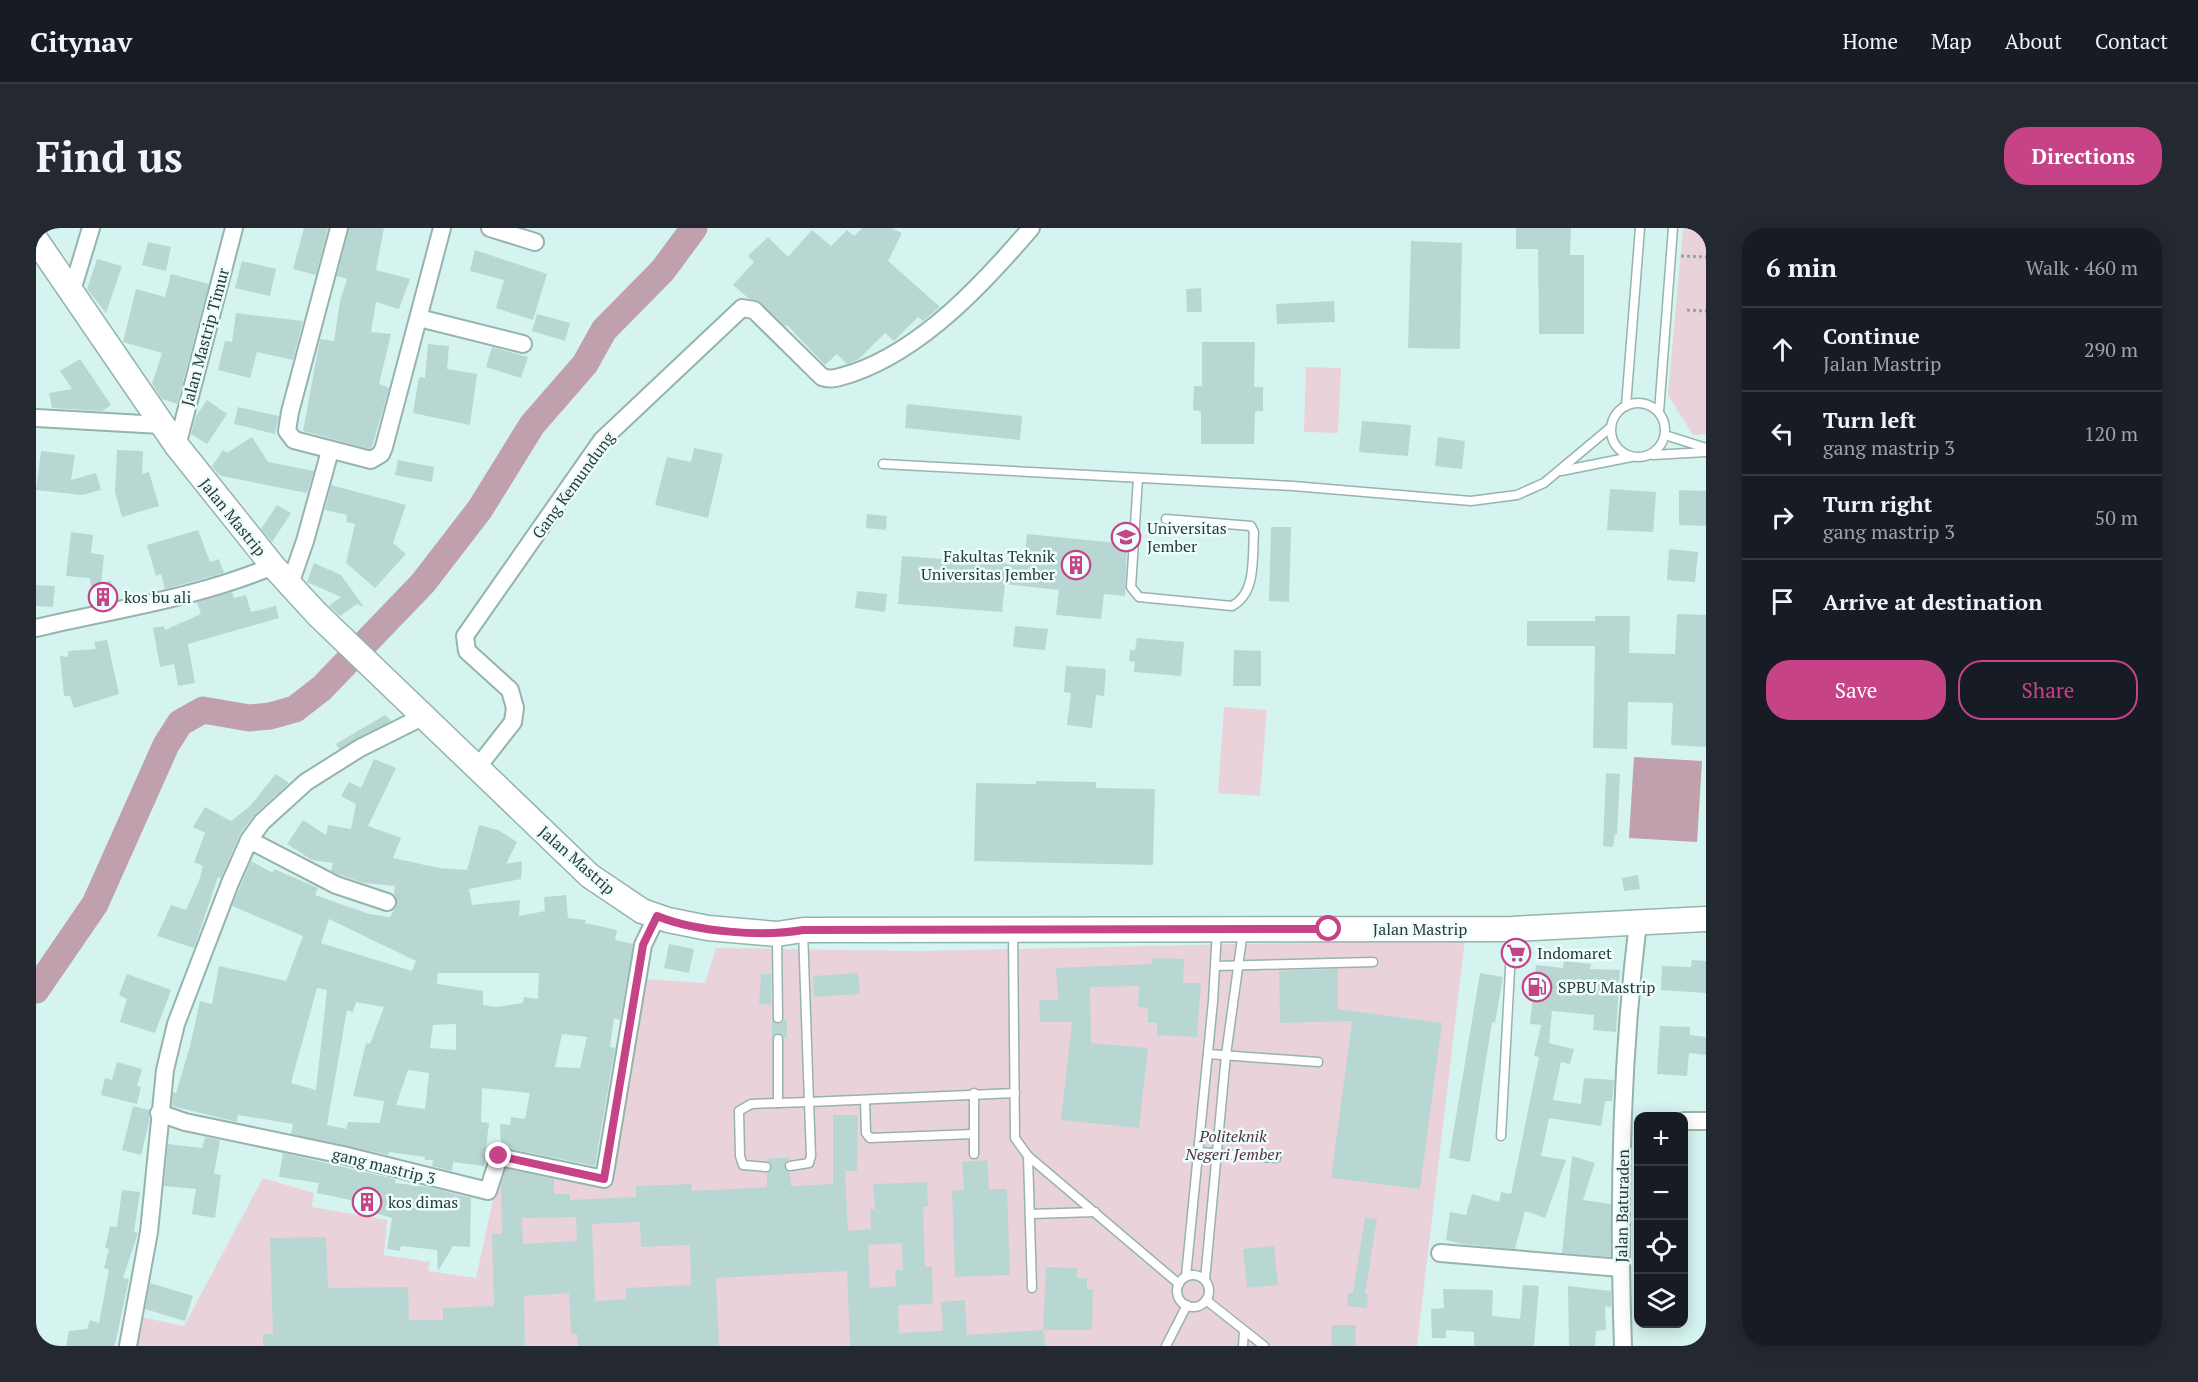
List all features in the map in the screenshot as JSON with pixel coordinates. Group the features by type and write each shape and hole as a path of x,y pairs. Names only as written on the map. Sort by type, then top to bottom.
{"main road":[{"name":"Jalan Mastrip","path":"36,240 161,425 273,566 317,614 424,716 482,762 590,876 634,906 657,916 708,928 777,934 803,930 1012,932 1512,929 1706,919"}],"street":[{"path":"71,294 91,228"},
{"name":"Jalan Mastrip Timur","path":"177,446 234,228"},
{"path":"339,228 287,428 289,436 294,440 371,460 381,454 442,228"},
{"path":"490,228 535,242"},
{"name":"Gang Kemundung","path":"482,762 513,722 515,708 510,690 467,651 465,636 602,440 742,308 754,310 822,377 834,379 871,366 928,330 960,304 1000,266 1031,228"},
{"path":"418,318 523,344"},
{"path":"36,418 161,425"},
{"path":"290,584 305,541 330,451"},
{"path":"36,628 182,596 242,579 273,566"},
{"path":"128,1346 149,1232 165,1070 176,1024 230,883 249,840 262,822 306,782 360,748 424,716"},
{"path":"249,840 336,885 387,902"},
{"name":"gang mastrip 3","path":"159,1113 185,1122 344,1155 488,1191 499,1156 604,1179 643,945 657,916"},
{"name":"Jalan Baturaden","path":"1623,1346 1621,1268 1631,1122 1629,1001 1638,922"},
{"path":"1688,1121 1706,1121"},
{"path":"1440,1253 1621,1268"}],"lane":[{"path":"1626,406 1641,228"},
{"path":"1651,455 1663,443 1665,435 1665,423 1659,412 1673,228"},
{"path":"1631,457 1619,451 1612,440 1611,427 1616,414 1626,406 1644,404 1659,412"},
{"path":"883,464 1293,486 1471,501 1506,497 1529,491 1557,472 1611,427"},
{"path":"1665,435 1706,450"},
{"path":"1557,472 1631,457 1706,450"},
{"path":"1138,478 1131,587 1139,597 1232,606 1242,601 1250,587 1254,532 1251,526 1166,519"},
{"path":"1501,1136 1512,929"},
{"path":"790,1166 809,1163 811,1156 803,930"},
{"path":"1217,930 1216,966 1186,1276 1179,1284 1179,1299 1187,1305 1198,1306 1206,1300 1209,1289 1205,1280 1226,1055 1243,930"},
{"path":"1012,932 1015,1138 1028,1156 1179,1284"},
{"path":"777,934 778,1018"},
{"path":"1216,966 1372,962"},
{"path":"778,1039 778,1103"},
{"path":"1208,1054 1318,1062"},
{"path":"766,1167 742,1165 739,1111 751,1104 1015,1093"},
{"path":"974,1094 974,1154"},
{"path":"865,1100 866,1133 870,1138 974,1134"},
{"path":"1198,1152 1276,1158"},
{"path":"1028,1156 1032,1288"},
{"path":"1030,1214 1095,1212"},
{"path":"1186,1276 1196,1275 1205,1280"},
{"path":"1206,1300 1264,1346"},
{"path":"1167,1346 1187,1305"},
{"path":"1243,1346 1244,1331"},
{"path":"1174,1335 1176,1346"}],"path":[{"path":"1671,256 1706,257"},
{"path":"1687,310 1706,311"}],"green space":[{"path":"1683,228 1706,228 1706,434 1693,435 1668,395"},
{"path":"1306,367 1341,368 1338,433 1304,432"},
{"path":"1224,707 1267,710 1260,796 1218,793"},
{"name":"Politeknik Negeri Jember","path":"1465,939 1417,1346 134,1346 141,1317 184,1326 263,1178 314,1193 312,1207 387,1220 384,1255 430,1262 428,1271 476,1278 502,1158 607,1182 643,979 705,983 716,948 921,951"}],"shaded area":[{"path":"1634,757 1702,761 1697,842 1629,838"}],"building":[{"path":"304,228 328,228 316,275 293,269"},
{"path":"349,228 384,228 376,270 410,279 399,309 376,302 371,332 391,334 379,384 389,388 372,447 369,449 303,431 320,339 334,341 340,301 347,279 337,276"},
{"path":"862,228 891,228 902,233 888,261 940,307 923,321 918,317 894,341 885,333 859,359 847,364 837,354 825,365 787,325 785,326 761,303 748,298 733,285 754,262 748,256 768,237 788,257 812,230 831,246 847,230 854,236"},
{"path":"1516,228 1571,228 1570,255 1584,255 1584,334 1539,334 1538,249 1516,249"},
{"path":"1411,241 1462,243 1460,349 1408,348"},
{"path":"148,242 171,247 166,271 142,265"},
{"path":"475,250 547,274 533,320 496,308 504,280 470,271"},
{"path":"97,259 122,266 106,313 87,289"},
{"path":"242,261 276,269 270,296 235,288"},
{"path":"171,274 209,284 177,404 162,399 152,384 162,353 123,342 136,289 165,297"},
{"path":"1201,288 1202,312 1187,312 1186,289"},
{"path":"1334,301 1335,322 1277,324 1276,304"},
{"path":"236,313 303,321 293,360 257,352 250,378 218,370 225,341 232,342"},
{"path":"537,314 570,323 565,341 532,331"},
{"path":"1202,342 1255,342 1254,387 1263,387 1263,411 1255,411 1254,444 1201,444 1201,411 1193,410 1194,386 1202,386"},
{"path":"428,344 449,346 447,369 477,374 470,425 413,413 419,377 425,378"},
{"path":"492,347 528,357 521,378 486,367"},
{"path":"80,359 111,405 102,411 52,408 49,393 72,389 60,371"},
{"path":"207,400 227,414 207,444 191,434 196,416"},
{"path":"907,404 1022,416 1020,440 905,428"},
{"path":"238,407 279,416 275,434 234,424"},
{"path":"1362,421 1411,425 1408,456 1359,452"},
{"path":"252,437 268,462 314,471 307,493 222,476 217,473 212,466 223,450 227,453"},
{"path":"1438,437 1465,441 1462,469 1435,466"},
{"path":"694,448 723,454 708,518 655,505 667,457 691,462"},
{"path":"117,450 143,451 142,474 149,472 159,506 122,517 115,492"},
{"path":"41,451 75,455 71,480 96,473 101,490 82,495 36,490"},
{"path":"398,460 434,467 432,482 395,475"},
{"path":"331,485 406,505 393,543 406,554 375,588 346,563 355,524 346,522 347,515 325,510"},
{"path":"1610,489 1656,492 1653,532 1607,530"},
{"path":"1679,490 1706,491 1706,526 1679,525"},
{"path":"277,505 291,513 272,542 261,529"},
{"path":"867,514 887,516 886,530 866,528"},
{"path":"1271,527 1291,527 1289,602 1269,601"},
{"path":"198,530 210,562 219,559 224,573 165,589 161,574 156,576 147,545"},
{"path":"71,532 93,535 91,553 104,555 101,583 111,581 114,600 94,605 90,578 66,576"},
{"path":"1027,534 1127,544 1125,596 1104,594 1101,619 1056,615 1059,590 1005,584 1002,612 898,604 902,556 1024,565"},
{"path":"1669,549 1698,552 1695,582 1667,580"},
{"path":"314,563 341,575 364,607 357,604 340,616 329,606 341,597 307,582"},
{"path":"36,585 55,586 53,607 36,606"},
{"path":"857,591 887,594 885,612 855,608"},
{"path":"232,592 234,598 246,595 251,612 276,606 279,618 188,644 195,683 178,686 174,664 160,667 153,628 164,626 165,630 201,614 197,602"},
{"path":"1677,614 1706,615 1706,747 1671,745 1673,703 1628,702 1627,749 1593,748 1595,646 1527,646 1527,621 1595,621 1595,616 1630,616 1629,653 1675,654"},
{"path":"1015,626 1048,629 1045,650 1013,647"},
{"path":"1137,638 1184,642 1181,676 1134,672 1135,662 1129,661 1130,650 1135,650"},
{"path":"107,640 119,694 74,708 70,696 64,696 60,656 68,657 68,651 96,649 94,642"},
{"path":"1234,650 1261,651 1261,686 1233,686"},
{"path":"1066,666 1106,669 1104,696 1096,695 1092,728 1067,725 1071,693 1064,692"},
{"path":"385,715 391,721 339,749 336,744"},
{"path":"374,759 396,768 368,826 401,838 393,858 439,868 467,870 479,825 498,830 517,842 506,864 522,861 521,879 469,889 472,905 520,900 519,916 545,911 544,897 566,895 568,918 586,920 585,923 617,930 615,940 633,944 620,1020 614,1018 610,1047 615,1048 595,1166 501,1147 500,1124 510,1125 511,1117 525,1119 530,1093 482,1088 481,1122 489,1123 484,1166 453,1162 452,1171 432,1166 433,1160 425,1160 425,1157 389,1152 388,1155 291,1134 293,1124 238,1115 237,1122 172,1106 173,1092 176,1093 190,1046 200,1001 212,1004 219,966 286,981 303,936 232,906 251,861 273,873 274,869 318,888 315,895 369,914 390,917 397,905 394,894 395,886 364,883 340,875 331,871 333,863 312,860 287,844 303,820 326,835 328,825 351,829 356,804 341,796 349,782 361,788","holes":["329,919 416,961 412,971 321,943","438,973 539,973 538,999 524,997 523,1003 496,1007 483,1005 483,991 437,984","317,988 327,990 316,1090 291,1083","356,1002 384,1007 370,1044 366,1043 353,1096 384,1101 380,1123 348,1122 346,1129 327,1125 347,1010 353,1012","456,1024 456,1050 430,1048 433,1025","562,1034 587,1037 580,1068 555,1067","408,1070 429,1073 425,1109 396,1105"]},
{"path":"1606,773 1620,774 1617,834 1615,834 1613,847 1603,846"},
{"path":"276,774 289,783 255,814 240,834 221,878 218,877 194,948 157,936 171,905 186,910 199,881 203,866 194,862 205,833 193,827 205,807 231,821 249,807"},
{"path":"1036,781 1096,782 1096,788 1155,789 1153,865 974,861 976,783 1036,784"},
{"path":"1638,875 1640,889 1624,891 1622,878"},
{"path":"669,944 694,949 689,973 664,968"},
{"path":"1153,958 1184,959 1183,983 1201,983 1197,1037 1157,1035 1157,1023 1148,1023 1148,1008 1138,1007 1139,986 1090,987 1091,1043 1148,1048 1139,1128 1061,1120 1072,1022 1040,1022 1039,1000 1058,1000 1056,968 1152,964"},
{"path":"1692,960 1706,961 1706,993 1661,990 1662,966 1691,967"},
{"path":"1564,961 1591,964 1590,969 1620,970 1616,1032 1593,1030 1594,1015 1552,1011 1549,1043 1574,1049 1570,1064 1561,1062 1553,1100 1581,1104 1584,1078 1614,1080 1612,1101 1605,1101 1601,1126 1549,1118 1541,1156 1566,1160 1545,1218 1525,1211 1515,1249 1462,1244 1446,1240 1450,1212 1466,1215 1472,1194 1499,1202 1501,1192 1511,1194 1539,1057 1534,1056 1541,1025 1530,1024 1536,965 1563,968"},
{"path":"1338,969 1338,1009 1442,1023 1420,1189 1331,1178 1352,1021 1280,1023 1279,971"},
{"path":"858,973 860,994 814,997 813,976"},
{"path":"1480,973 1503,977 1495,1023 1492,1022 1470,1162 1449,1158"},
{"path":"127,974 171,990 155,1033 120,1022 127,999 119,995"},
{"path":"761,974 771,974 771,1005 759,1004"},
{"path":"772,1018 779,1024 787,1018 787,1039 779,1033 772,1038"},
{"path":"1660,1026 1690,1027 1690,1035 1706,1037 1706,1055 1689,1053 1687,1076 1657,1074"},
{"path":"117,1062 142,1069 137,1086 141,1087 137,1104 101,1095 105,1078 112,1080"},
{"path":"133,1106 149,1110 149,1122 141,1155 122,1150"},
{"path":"833,1115 858,1115 857,1171 845,1171 848,1231 871,1229 870,1209 875,1209 873,1184 927,1182 928,1206 923,1207 925,1267 932,1267 933,1304 898,1305 899,1333 943,1331 941,1302 965,1300 967,1335 1043,1330 1046,1346 850,1346 847,1271 716,1278 719,1346 578,1346 577,1334 571,1334 569,1293 524,1296 525,1346 263,1346 263,1334 273,1334 270,1238 326,1237 328,1288 408,1287 409,1320 443,1320 443,1308 494,1306 492,1234 502,1234 501,1184 506,1169 554,1179 554,1194 570,1194 570,1200 636,1197 636,1186 691,1184 692,1191 767,1187 767,1173 772,1167 766,1159 790,1157 784,1166 790,1172 791,1186 833,1184","holes":["576,1217 577,1241 523,1244 522,1218","640,1222 641,1247 690,1245 691,1285 626,1288 626,1299 595,1301 592,1224","902,1243 903,1270 895,1270 896,1286 870,1288 868,1245"]},
{"path":"205,1137 220,1140 214,1174 221,1175 215,1218 192,1214 196,1189 164,1186 168,1144 202,1148"},
{"path":"283,1153 395,1179 395,1183 429,1187 471,1198 470,1247 453,1246 438,1271 437,1250 401,1246 400,1251 387,1249 392,1218 353,1207 355,1201 317,1193 319,1183 279,1177"},
{"path":"1572,1156 1595,1163 1583,1200 1611,1204 1611,1257 1562,1253"},
{"path":"987,1160 989,1189 1007,1189 1010,1275 955,1277 952,1191 964,1190 962,1162"},
{"path":"122,1190 140,1192 134,1232 138,1233 123,1278 129,1279 114,1346 66,1346 69,1331 87,1329 90,1320 99,1323 109,1270 104,1268 109,1249 105,1248 110,1226 117,1227"},
{"path":"1365,1217 1377,1219 1365,1294 1368,1294 1367,1308 1347,1306 1348,1293 1353,1293"},
{"path":"1274,1246 1278,1285 1247,1288 1243,1249"},
{"path":"1046,1267 1077,1268 1077,1278 1087,1278 1087,1289 1093,1290 1092,1330 1043,1330"},
{"path":"150,1283 193,1296 185,1321 145,1309"},
{"path":"1523,1285 1539,1286 1534,1346 1474,1346 1474,1332 1446,1330 1446,1338 1432,1338 1431,1309 1444,1308 1443,1289 1493,1290 1492,1316 1520,1319"},
{"path":"1568,1286 1611,1291 1611,1307 1605,1306 1606,1330 1596,1331 1595,1346 1569,1346"},
{"path":"1332,1325 1356,1325 1355,1346 1331,1346"}],"waterway":[{"path":"36,990 95,904 166,745 180,723 203,710 249,718 270,716 295,709 322,688 423,583 480,509 532,425 585,364 604,330 663,270 694,228"}],"place":[{"name":"Universitas Jember","path":"1126,537"},
{"name":"Fakultas Teknik Universitas Jember","path":"1076,565"},
{"name":"kos bu ali","path":"103,597"},
{"name":"Indomaret","path":"1516,953"},
{"name":"SPBU Mastrip","path":"1537,987"},
{"name":"kos dimas","path":"367,1202"}],"route":[{"path":"499,1156 604,1179 632,1000 643,945 657,916 708,928 777,934 803,930 948,932 1329,929"}]}
